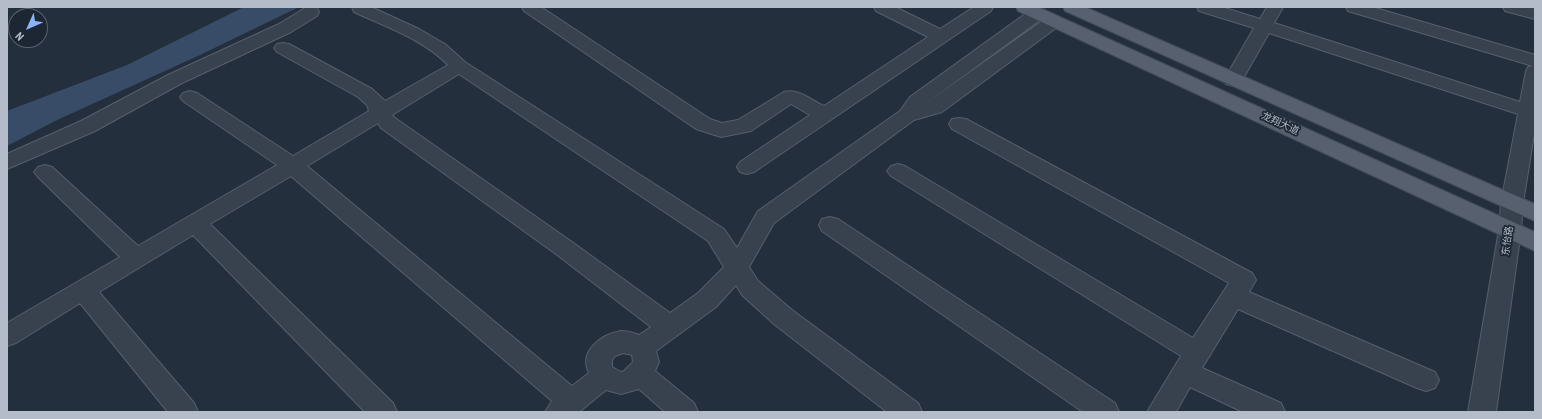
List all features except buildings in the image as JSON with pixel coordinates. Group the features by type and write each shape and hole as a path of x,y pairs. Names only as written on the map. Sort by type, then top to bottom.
{"main road":[{"path":"1071,7 1535,213"},
{"name":"龙翔大道","path":"1039,14 1535,242"}],"street":[{"path":"530,7 703,124 721,130 744,126 791,96 824,116"},
{"path":"882,7 941,37"},
{"path":"747,168 985,7"},
{"path":"1205,7 1264,26 1531,104"},
{"path":"1233,80 1275,7"},
{"path":"1354,7 1535,61"},
{"path":"1511,7 1535,14"},
{"path":"360,8 430,43 451,56 459,66 716,235 750,288 778,312 908,412"},
{"path":"7,162 88,126 175,79 285,28 311,12"},
{"path":"684,412 641,361 629,342 618,343 602,353 599,359 599,372 604,377 617,383 626,382 641,361 670,327 707,300 737,268 766,217 907,114 935,108 1039,14"},
{"path":"283,48 364,93 376,102 380,113 388,123 564,248 670,327"},
{"path":"7,336 83,289 459,66"},
{"name":"东怡路","path":"1482,412 1510,230 1512,203 1531,104 1535,71"},
{"path":"190,97 292,165 566,407 604,377"},
{"path":"959,124 1244,280 1191,362 1161,412"},
{"path":"898,171 1191,362 1271,412"},
{"path":"46,172 136,258"},
{"path":"195,223 383,412"},
{"path":"830,225 1105,412"},
{"path":"83,289 184,412"},
{"path":"1233,296 1426,380"}],"water":[{"path":"244,7 299,7 200,55 57,120 7,146 7,111 127,65"}]}
